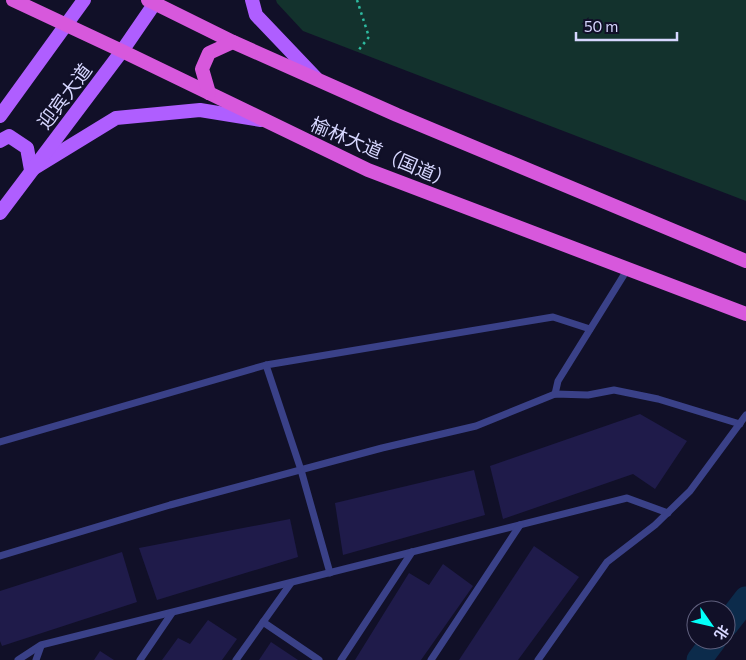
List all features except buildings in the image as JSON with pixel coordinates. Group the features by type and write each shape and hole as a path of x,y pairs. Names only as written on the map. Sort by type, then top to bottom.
{"highway":[{"name":"榆林大道（国道）","path":"13,0 368,170 746,314"},
{"path":"153,1 233,42 397,114 746,261"},
{"path":"209,93 202,69 210,53 233,42"}],"main road":[{"name":"迎宾大道","path":"0,116 84,0"},
{"path":"252,0 256,15 316,78"},
{"name":"迎宾大道","path":"0,212 122,51 153,1"},
{"path":"0,141 9,136 27,148 31,170 116,118 200,110 264,121"}],"lane":[{"path":"555,394 558,381 627,270"},
{"path":"0,442 266,365 553,317 590,329"},
{"path":"266,365 301,470 330,573"},
{"path":"0,556 170,505 382,448 476,426 555,394 588,395 614,390 658,399 740,424"},
{"path":"538,660 608,562 655,526 690,491 746,416"},
{"path":"18,660 41,646 628,498 668,513"},
{"path":"431,660 520,525"},
{"path":"341,660 412,552"},
{"path":"236,660 290,583"},
{"path":"140,660 172,613"},
{"path":"263,622 319,660"},
{"path":"36,660 41,646"}],"path":[{"path":"357,0 369,38 357,52"}],"green space":[{"path":"276,0 746,0 746,201 303,31"}],"waterway":[{"path":"736,612 746,599"},
{"path":"699,660 706,650"}]}
